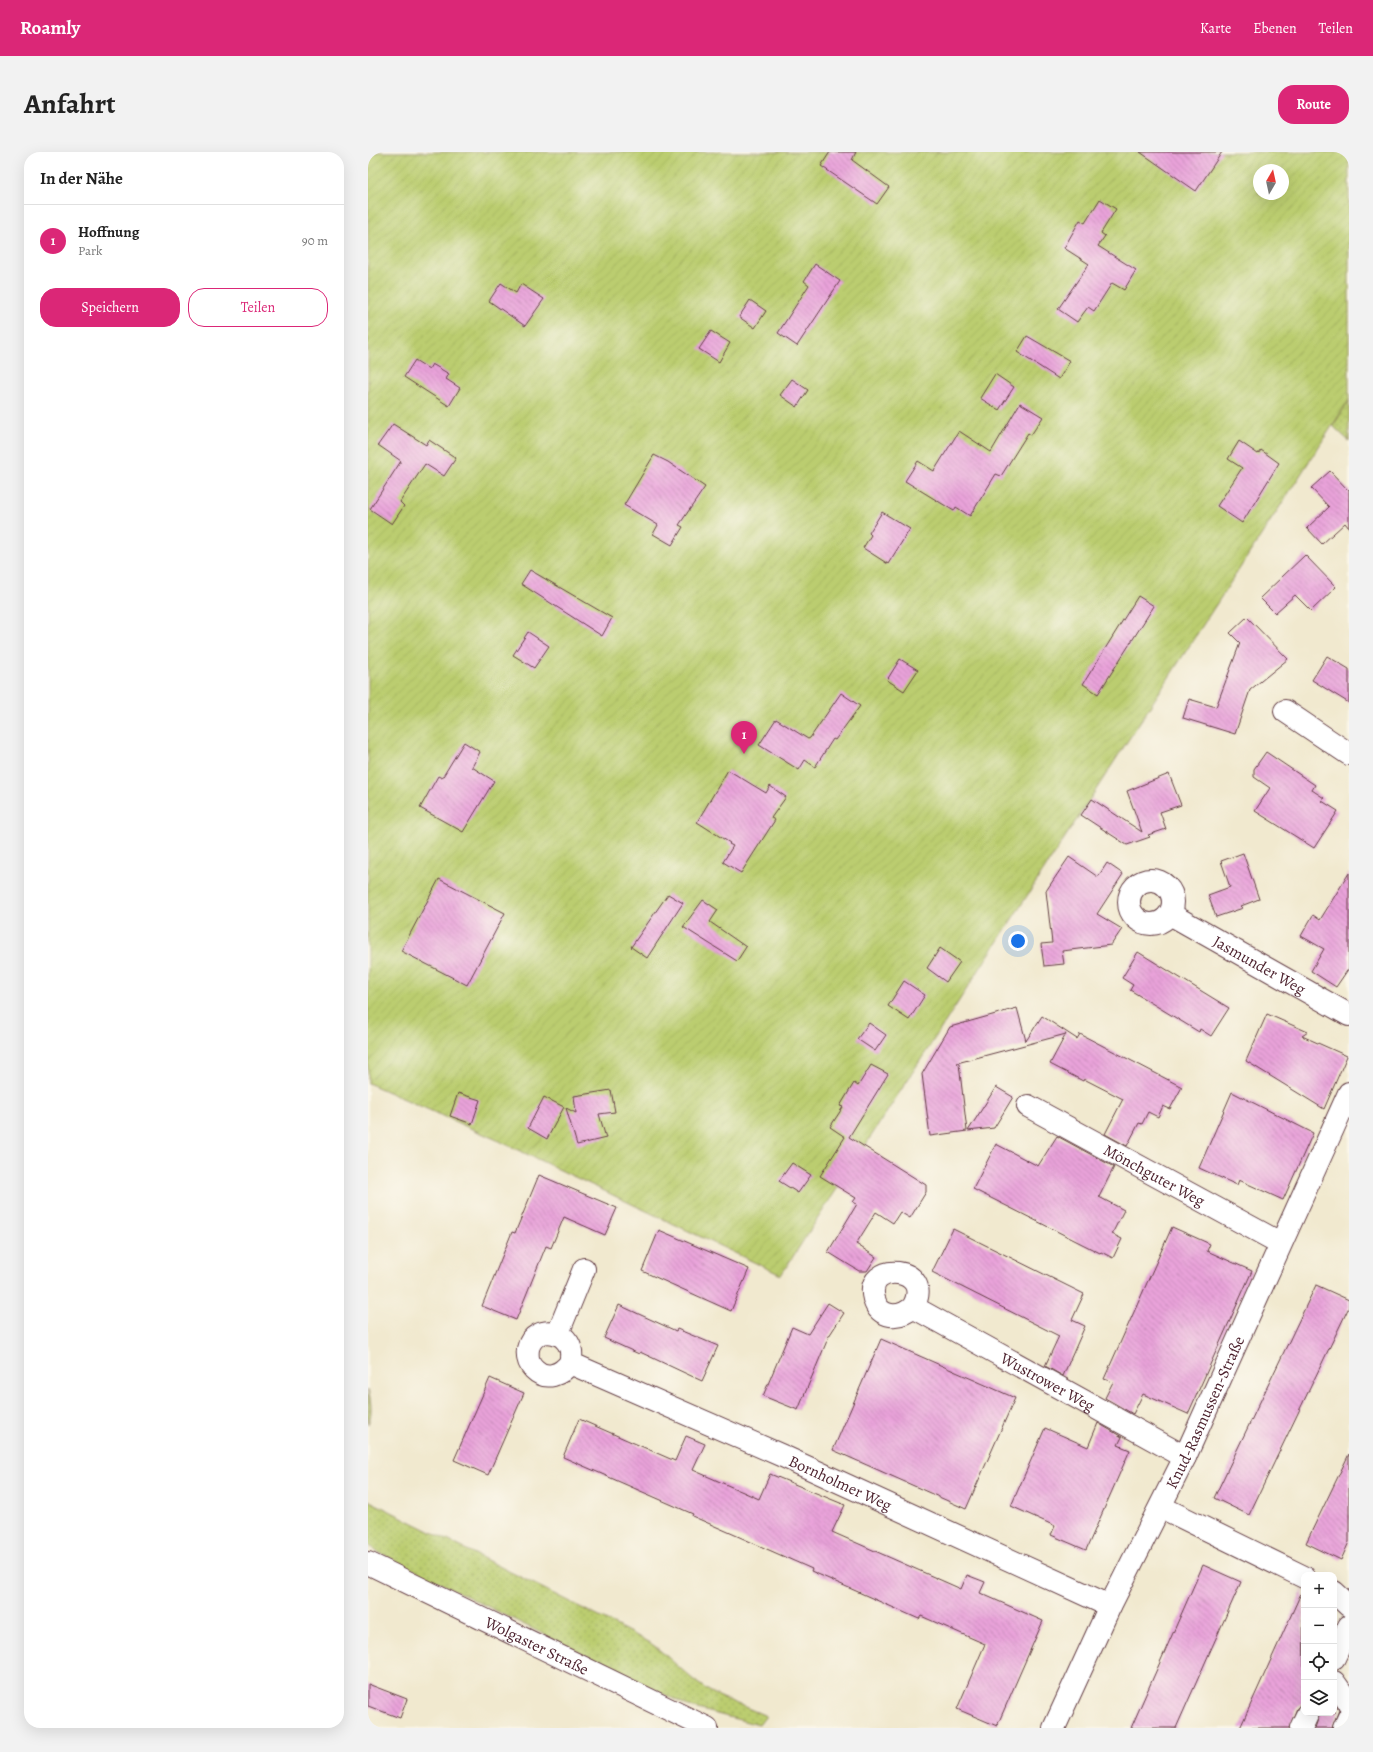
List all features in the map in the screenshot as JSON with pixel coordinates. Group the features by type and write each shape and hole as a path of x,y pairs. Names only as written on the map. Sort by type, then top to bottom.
{"street":[{"path":"1285,711 1349,754"},
{"name":"Jasmunder Weg","path":"1170,914 1349,1015"},
{"name":"Knud-Rasmussen-Straße","path":"1054,1728 1110,1606 1184,1457 1280,1243 1343,1124 1349,1093"},
{"name":"Mönchguter Weg","path":"1028,1106 1280,1243"},
{"path":"558,1334 584,1269"},
{"name":"Wustrower Weg","path":"912,1307 1184,1457"},
{"path":"544,1333 558,1334 569,1343 571,1349 570,1363 560,1374 552,1376 538,1373 529,1361 527,1354 532,1340 538,1335 544,1333"},
{"name":"Bornholmer Weg","path":"570,1363 785,1457 1110,1606"},
{"path":"1161,1506 1301,1576"},
{"name":"Wolgaster Straße","path":"368,1563 707,1728"},
{"path":"1337,1595 1349,1606"},
{"path":"1337,1652 1349,1626"},
{"path":"1337,1686 1349,1703"},
{"path":"1301,1728 1307,1716"},
{"path":"1344,1728 1349,1717"}],"green space":[{"path":"368,152 1349,152 1349,400 781,1275 497,1140 368,1083"},
{"path":"1349,400 1349,441 1333,426"},
{"path":"368,1390 371,1416 368,1424"},
{"path":"368,1500 649,1642 706,1689 727,1700 766,1716 759,1725 690,1707 376,1551 368,1544"}],"building":[{"path":"830,152 856,152 852,160 889,187 877,204 821,166"},
{"path":"1140,152 1222,152 1196,191"},
{"path":"1100,199 1116,209 1101,233 1105,236 1098,246 1136,270 1124,290 1112,283 1094,311 1088,307 1077,322 1058,309 1089,264 1064,248 1080,220 1085,223"},
{"path":"815,264 840,281 797,346 778,333 809,285 804,281"},
{"path":"501,283 516,293 521,284 544,299 525,326 489,301"},
{"path":"750,300 766,311 755,328 739,317"},
{"path":"711,331 730,343 719,362 699,349"},
{"path":"1027,336 1070,361 1059,379 1017,352"},
{"path":"415,360 429,369 432,364 449,374 446,379 460,388 449,406 404,377"},
{"path":"995,374 1014,387 999,410 980,398"},
{"path":"792,379 808,390 797,407 780,395"},
{"path":"1020,403 1043,417 1031,435 1028,433 1001,476 996,474 970,516 956,507 954,511 905,481 918,461 934,471 959,431 991,452"},
{"path":"393,424 426,445 429,440 456,458 444,476 425,464 400,502 404,506 392,524 370,509 401,461 378,445"},
{"path":"1239,441 1258,454 1261,450 1279,463 1242,523 1217,506 1242,468 1228,459"},
{"path":"654,455 668,462 705,487 679,525 683,527 672,545 653,534 658,525 624,505"},
{"path":"1330,471 1348,490 1349,489 1349,528 1345,523 1322,544 1307,528 1329,507 1311,488"},
{"path":"882,512 910,529 888,564 863,548 871,535 869,533"},
{"path":"1305,555 1336,587 1311,611 1295,595 1275,613 1260,598"},
{"path":"530,570 612,618 602,636 521,584"},
{"path":"1138,596 1154,606 1098,694 1083,684"},
{"path":"1247,617 1288,659 1250,690 1235,734 1183,718 1189,699 1216,707 1240,643 1230,633"},
{"path":"528,632 549,646 534,668 513,655"},
{"path":"1327,656 1349,669 1349,703 1312,680"},
{"path":"900,659 918,670 904,691 887,680"},
{"path":"841,693 860,706 835,740 833,739 815,767 805,760 799,770 759,745 776,719 808,739 810,738"},
{"path":"464,742 480,752 472,767 494,781 463,832 420,808 438,776 442,778"},
{"path":"1266,752 1315,785 1312,790 1324,798 1322,801 1338,811 1314,848 1255,811 1270,788 1254,777 1254,769"},
{"path":"728,770 766,793 770,786 786,797 771,818 775,820 741,873 723,862 733,846 697,822"},
{"path":"1169,774 1181,805 1160,812 1166,829 1148,835 1150,837 1127,845 1081,815 1092,799 1142,832 1127,791"},
{"path":"1243,853 1259,899 1241,906 1243,908 1216,917 1208,895 1230,887 1221,861"},
{"path":"1069,857 1098,877 1107,863 1123,874 1097,914 1122,929 1111,945 1062,951 1064,964 1044,966 1041,944 1052,943 1046,891"},
{"path":"1349,873 1349,968 1336,987 1311,971 1324,949 1301,936 1313,915 1320,920"},
{"path":"439,879 505,913 467,985 401,951"},
{"path":"668,894 683,903 647,958 631,947"},
{"path":"703,900 718,910 710,922 746,947 737,961 683,927"},
{"path":"940,948 960,962 946,982 927,968"},
{"path":"1138,952 1229,1008 1211,1036 1200,1029 1199,1032 1130,990 1133,985 1122,978"},
{"path":"904,981 925,995 909,1020 888,1006"},
{"path":"1017,1008 1026,1041 1042,1016 1077,1039 1080,1034 1182,1087 1170,1109 1163,1106 1158,1117 1148,1112 1142,1124 1139,1123 1127,1146 1105,1134 1123,1099 1050,1064 1066,1034 957,1063 959,1064 967,1131 930,1136 922,1074 950,1027"},
{"path":"1267,1014 1308,1032 1302,1036 1347,1056 1324,1109 1246,1061"},
{"path":"869,1023 886,1035 875,1051 857,1039"},
{"path":"871,1065 888,1074 849,1137 926,1185 926,1192 910,1218 900,1212 893,1223 876,1212 856,1244 876,1257 867,1271 859,1271 828,1252 857,1204 853,1202 856,1198 820,1176 845,1137 830,1127 843,1107 840,1106 854,1083 858,1086"},
{"path":"996,1087 1013,1097 994,1128 968,1131"},
{"path":"611,1090 615,1112 599,1114 606,1138 577,1145 566,1108 576,1113 574,1096"},
{"path":"1232,1092 1313,1133 1283,1200 1239,1180 1237,1185 1199,1168"},
{"path":"458,1093 480,1100 472,1124 450,1116"},
{"path":"544,1097 564,1107 547,1139 528,1128"},
{"path":"1057,1136 1114,1167 1099,1197 1124,1210 1112,1234 1122,1239 1113,1258 1101,1252 1100,1253 973,1189 996,1144 1038,1166"},
{"path":"792,1163 811,1175 798,1193 779,1181"},
{"path":"539,1175 617,1208 605,1235 564,1217 551,1248 546,1246 516,1320 482,1306 512,1232 515,1233"},
{"path":"1172,1227 1210,1244 1207,1251 1252,1271 1188,1414 1143,1394 1133,1414 1105,1398 1113,1382 1104,1379"},
{"path":"953,1229 1084,1294 1072,1320 1085,1326 1063,1376 1045,1366 1059,1336 932,1272"},
{"path":"659,1230 749,1269 731,1311 642,1271"},
{"path":"1316,1285 1349,1300 1349,1307 1249,1515 1214,1498"},
{"path":"828,1303 844,1313 829,1336 798,1410 763,1396 792,1327 808,1334"},
{"path":"619,1305 676,1331 677,1329 718,1346 702,1381 640,1352 639,1354 604,1338"},
{"path":"881,1339 1015,1398 966,1509 833,1450"},
{"path":"490,1378 524,1393 488,1475 454,1460"},
{"path":"579,1419 675,1461 686,1436 705,1444 693,1470 759,1499 770,1474 845,1505 832,1532 961,1589 967,1575 985,1582 980,1593 1043,1621 997,1726 957,1709 985,1644 921,1616 919,1619 811,1571 812,1569 692,1516 693,1514 563,1457"},
{"path":"1098,1423 1122,1437 1118,1445 1130,1450 1086,1550 1051,1535 1055,1526 1011,1506 1045,1428 1088,1447"},
{"path":"1349,1454 1349,1542 1341,1560 1306,1543"},
{"path":"1203,1565 1241,1582 1176,1728 1131,1728"},
{"path":"1301,1593 1301,1705 1297,1708 1289,1728 1240,1728"},
{"path":"368,1684 407,1699 400,1718 368,1706"},
{"path":"1319,1716 1337,1716 1332,1728 1315,1728"}],"place":[{"name":"Hoffnung","path":"744,754"}]}
